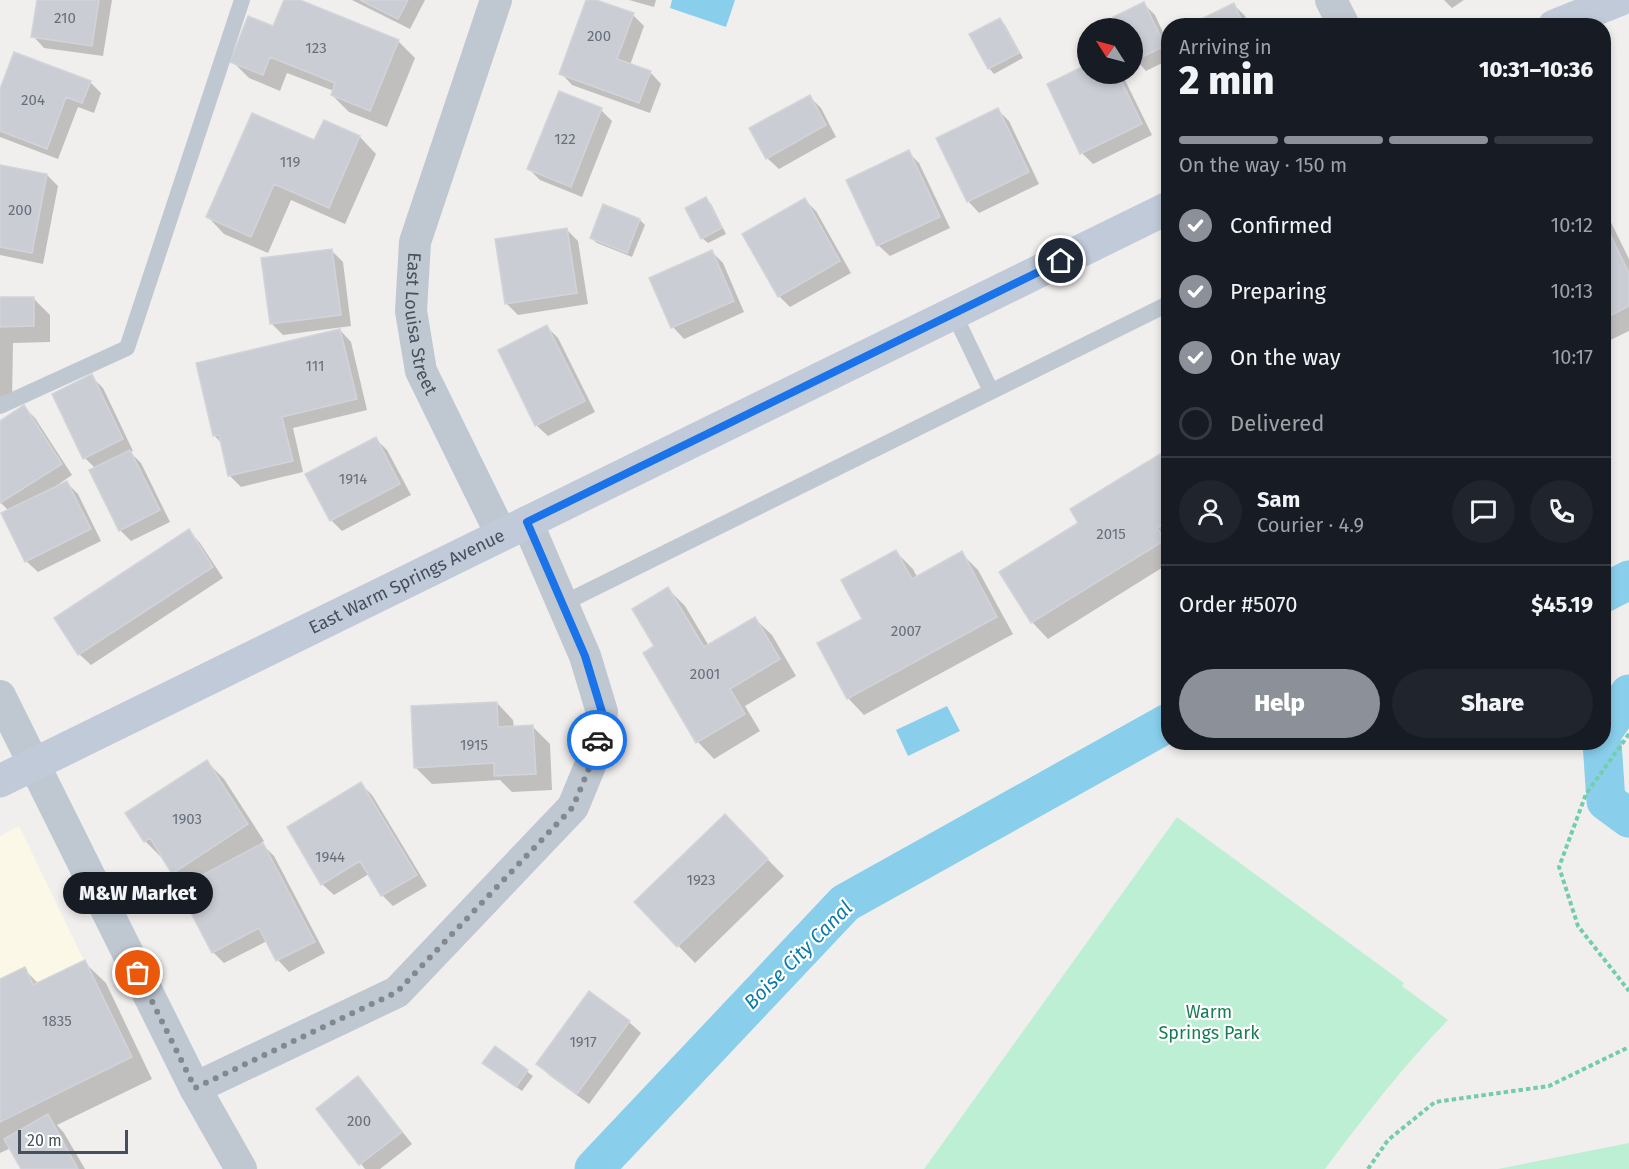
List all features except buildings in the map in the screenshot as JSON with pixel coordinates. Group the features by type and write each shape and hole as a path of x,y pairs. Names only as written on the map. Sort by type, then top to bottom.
{"street":[{"name":"East Louisa Street","path":"195,1088 397,992 573,807 594,756 602,712 585,656 562,604 514,528 421,370 411,311 415,242 496,0"},
{"path":"1331,0 1340,18"},
{"path":"1574,18 1619,0"},
{"name":"East Warm Springs Avenue","path":"0,781 1161,211"},
{"path":"0,696 195,1088 242,1169"}],"lane":[{"path":"0,406 127,348 242,0"},
{"path":"562,604 1161,307"},
{"path":"954,314 991,391"}],"path":[{"path":"1629,734 1586,794 1559,867 1578,926 1629,991"},
{"path":"1368,1169 1388,1140 1435,1102 1549,1086 1629,1047"}],"shaded area":[{"path":"19,826 128,1052 0,1114 0,836"}],"green space":[{"name":"Warm Springs Park","path":"1177,817 1404,983 1402,986 1448,1020 1369,1111 1325,1169 924,1169"},
{"path":"1629,1143 1629,1169 1498,1169"}],"water":[{"path":"672,0 735,0 726,27 670,8"},
{"path":"947,706 960,731 908,756 896,730"}],"waterway":[{"name":"Boise City Canal","path":"1611,589 1629,580"},
{"name":"Boise City Canal","path":"1611,720 1629,694"},
{"name":"Boise City Canal","path":"594,1169 845,903 1161,727"},
{"name":"Boise City Canal","path":"1603,750 1606,801 1629,818"}],"way so far":[{"path":"138,973 195,1088 397,992 573,807 594,756 597,740"}],"place":[{"name":"M&W Market","path":"138,973"}],"route":[{"path":"597,740 602,712 585,656 527,522 1061,261"}]}
